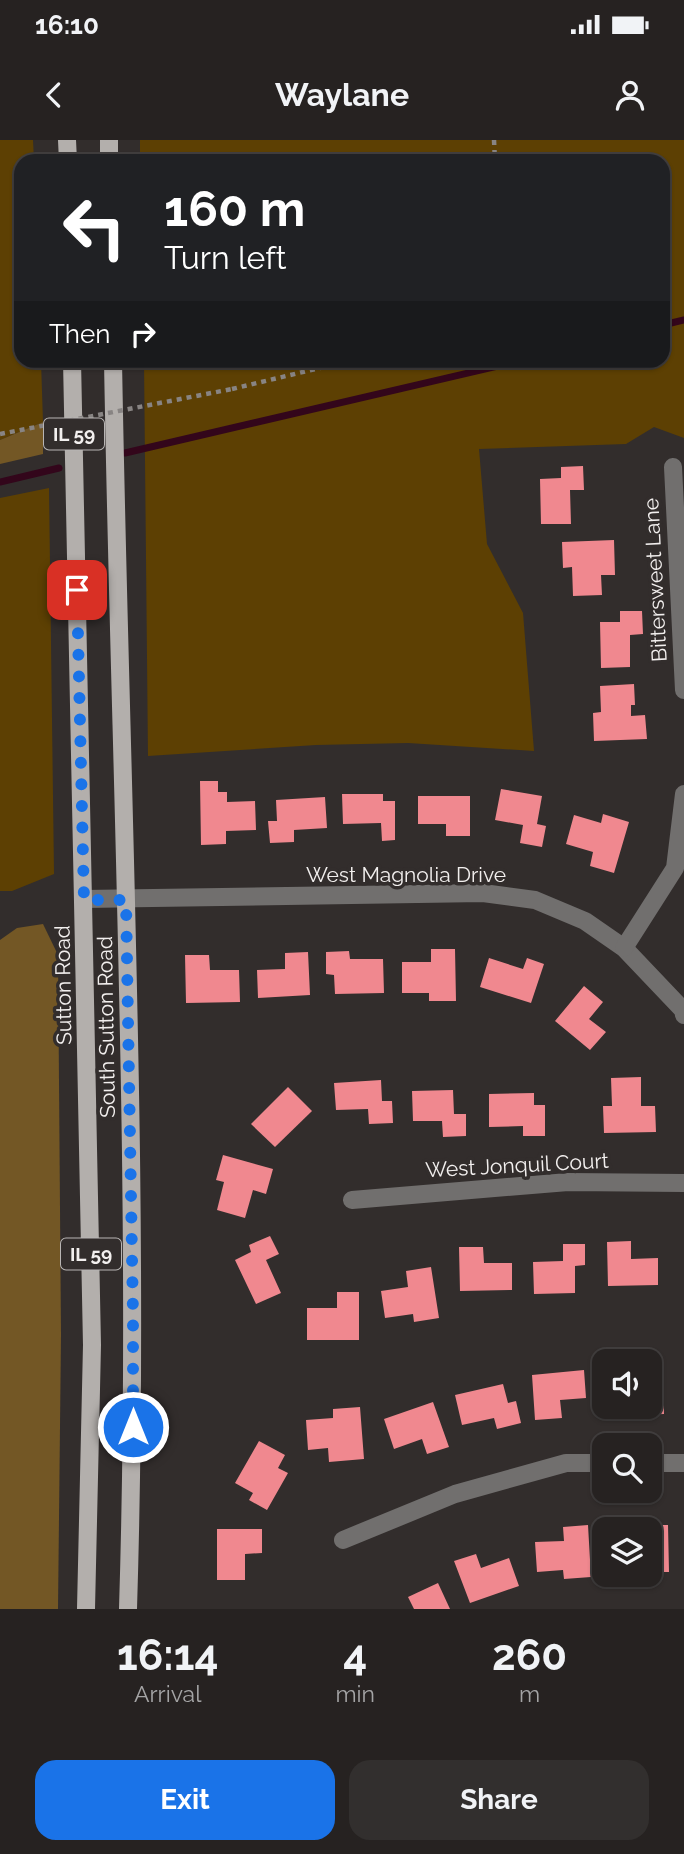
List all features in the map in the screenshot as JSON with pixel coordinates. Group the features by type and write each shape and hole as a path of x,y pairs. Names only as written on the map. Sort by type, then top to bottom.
{"main road":[{"name":"Sutton Road","path":"72,368 92,1345 86,1609"},
{"name":"South Sutton Road","path":"113,368 133,1315 128,1609"}],"street":[{"name":"Bittersweet Lane","path":"673,467 684,690"},
{"path":"624,948 675,868 684,794"},
{"name":"West Magnolia Drive","path":"84,900 483,893 535,900 585,921 624,948 683,1010 684,1015"},
{"name":"West Jonquil Court","path":"352,1200 568,1182 684,1183"},
{"path":"343,1539 455,1494 566,1463 592,1463"},
{"path":"662,1463 684,1463"}],"path":[{"path":"0,435 318,368"}],"shaded area":[{"path":"0,140 33,140 34,154 14,154 14,368 41,368 43,422 0,440"},
{"path":"140,140 684,140 684,438 654,427 626,444 479,449 487,544 523,613 534,751 408,743 316,745 148,756 144,368 670,368 670,154 140,154"},
{"path":"43,422 43,454 0,464 0,440"},
{"path":"49,488 54,874 12,891 0,891 0,498"},
{"path":"43,924 58,955 61,1335 58,1609 0,1609 0,940 17,928"}],"building":[{"path":"583,466 584,490 570,490 571,524 541,524 540,479 561,478 561,467"},
{"path":"614,540 615,575 601,575 602,595 573,596 572,567 563,568 562,542"},
{"path":"620,611 642,611 643,634 630,635 630,667 601,668 600,622 620,622"},
{"path":"634,684 635,705 631,705 631,716 645,715 647,739 594,741 593,713 601,712 600,686"},
{"path":"200,781 218,781 218,792 227,792 227,802 255,801 256,830 226,831 226,844 201,845"},
{"path":"501,789 542,796 537,824 546,826 542,847 520,843 523,825 495,820"},
{"path":"342,794 383,794 383,801 395,801 395,840 382,841 381,823 343,824"},
{"path":"418,796 470,796 470,836 446,836 446,824 418,824"},
{"path":"325,797 327,828 294,830 294,842 270,843 268,821 277,821 276,800"},
{"path":"603,814 629,822 614,873 590,866 593,852 566,844 574,815 601,823"},
{"path":"431,949 455,949 456,1001 429,1001 429,993 402,993 402,962 431,962"},
{"path":"349,951 350,959 383,959 384,993 335,994 334,975 326,974 326,952"},
{"path":"308,952 310,995 258,998 257,970 285,969 285,953"},
{"path":"185,955 209,955 210,970 239,970 240,1002 186,1003"},
{"path":"489,958 523,969 527,958 544,964 531,1003 480,987"},
{"path":"584,986 603,1002 589,1019 606,1032 590,1050 555,1021"},
{"path":"641,1077 641,1106 655,1106 656,1132 604,1133 603,1106 612,1106 611,1078"},
{"path":"381,1080 382,1101 392,1101 393,1123 369,1124 368,1109 336,1110 334,1083"},
{"path":"288,1087 312,1111 275,1147 251,1124"},
{"path":"453,1090 454,1114 466,1114 466,1136 443,1137 442,1121 413,1121 412,1091"},
{"path":"534,1093 534,1105 545,1105 545,1136 523,1136 523,1126 489,1127 489,1094"},
{"path":"223,1155 273,1169 266,1194 253,1190 245,1218 217,1210 224,1182 216,1180"},
{"path":"270,1236 279,1254 266,1260 281,1293 256,1304 235,1260 251,1252 249,1245"},
{"path":"631,1241 631,1259 658,1258 658,1285 608,1286 607,1242"},
{"path":"563,1244 585,1244 585,1265 575,1266 575,1293 534,1294 533,1262 563,1261"},
{"path":"459,1247 483,1247 484,1263 512,1263 512,1290 460,1291"},
{"path":"431,1267 439,1318 414,1322 413,1314 385,1318 381,1291 408,1287 406,1271"},
{"path":"337,1292 359,1292 359,1340 307,1340 307,1308 337,1308"},
{"path":"662,1362 663,1362 662,1414"},
{"path":"584,1370 586,1398 560,1400 562,1418 535,1420 532,1375"},
{"path":"503,1384 508,1403 516,1401 521,1423 497,1429 494,1418 462,1425 455,1395"},
{"path":"433,1402 449,1447 427,1454 422,1439 394,1449 384,1419"},
{"path":"360,1407 364,1459 329,1462 328,1448 308,1450 306,1420 333,1418 333,1409"},
{"path":"259,1441 285,1455 278,1468 288,1473 267,1510 249,1500 253,1493 235,1483"},
{"path":"588,1525 591,1577 564,1579 563,1570 537,1572 535,1542 564,1541 563,1527"},
{"path":"662,1525 668,1525 669,1572 662,1572"},
{"path":"217,1529 262,1529 262,1553 245,1554 245,1580 217,1580"},
{"path":"476,1554 481,1568 509,1558 519,1586 470,1603 454,1561"},
{"path":"438,1583 450,1609 414,1609 408,1597"}],"waterway":[{"path":"670,323 684,320"},
{"path":"125,453 490,368"},
{"path":"0,482 59,468"}],"route":[{"path":"77,590 84,900 126,900 133,1427"}]}
